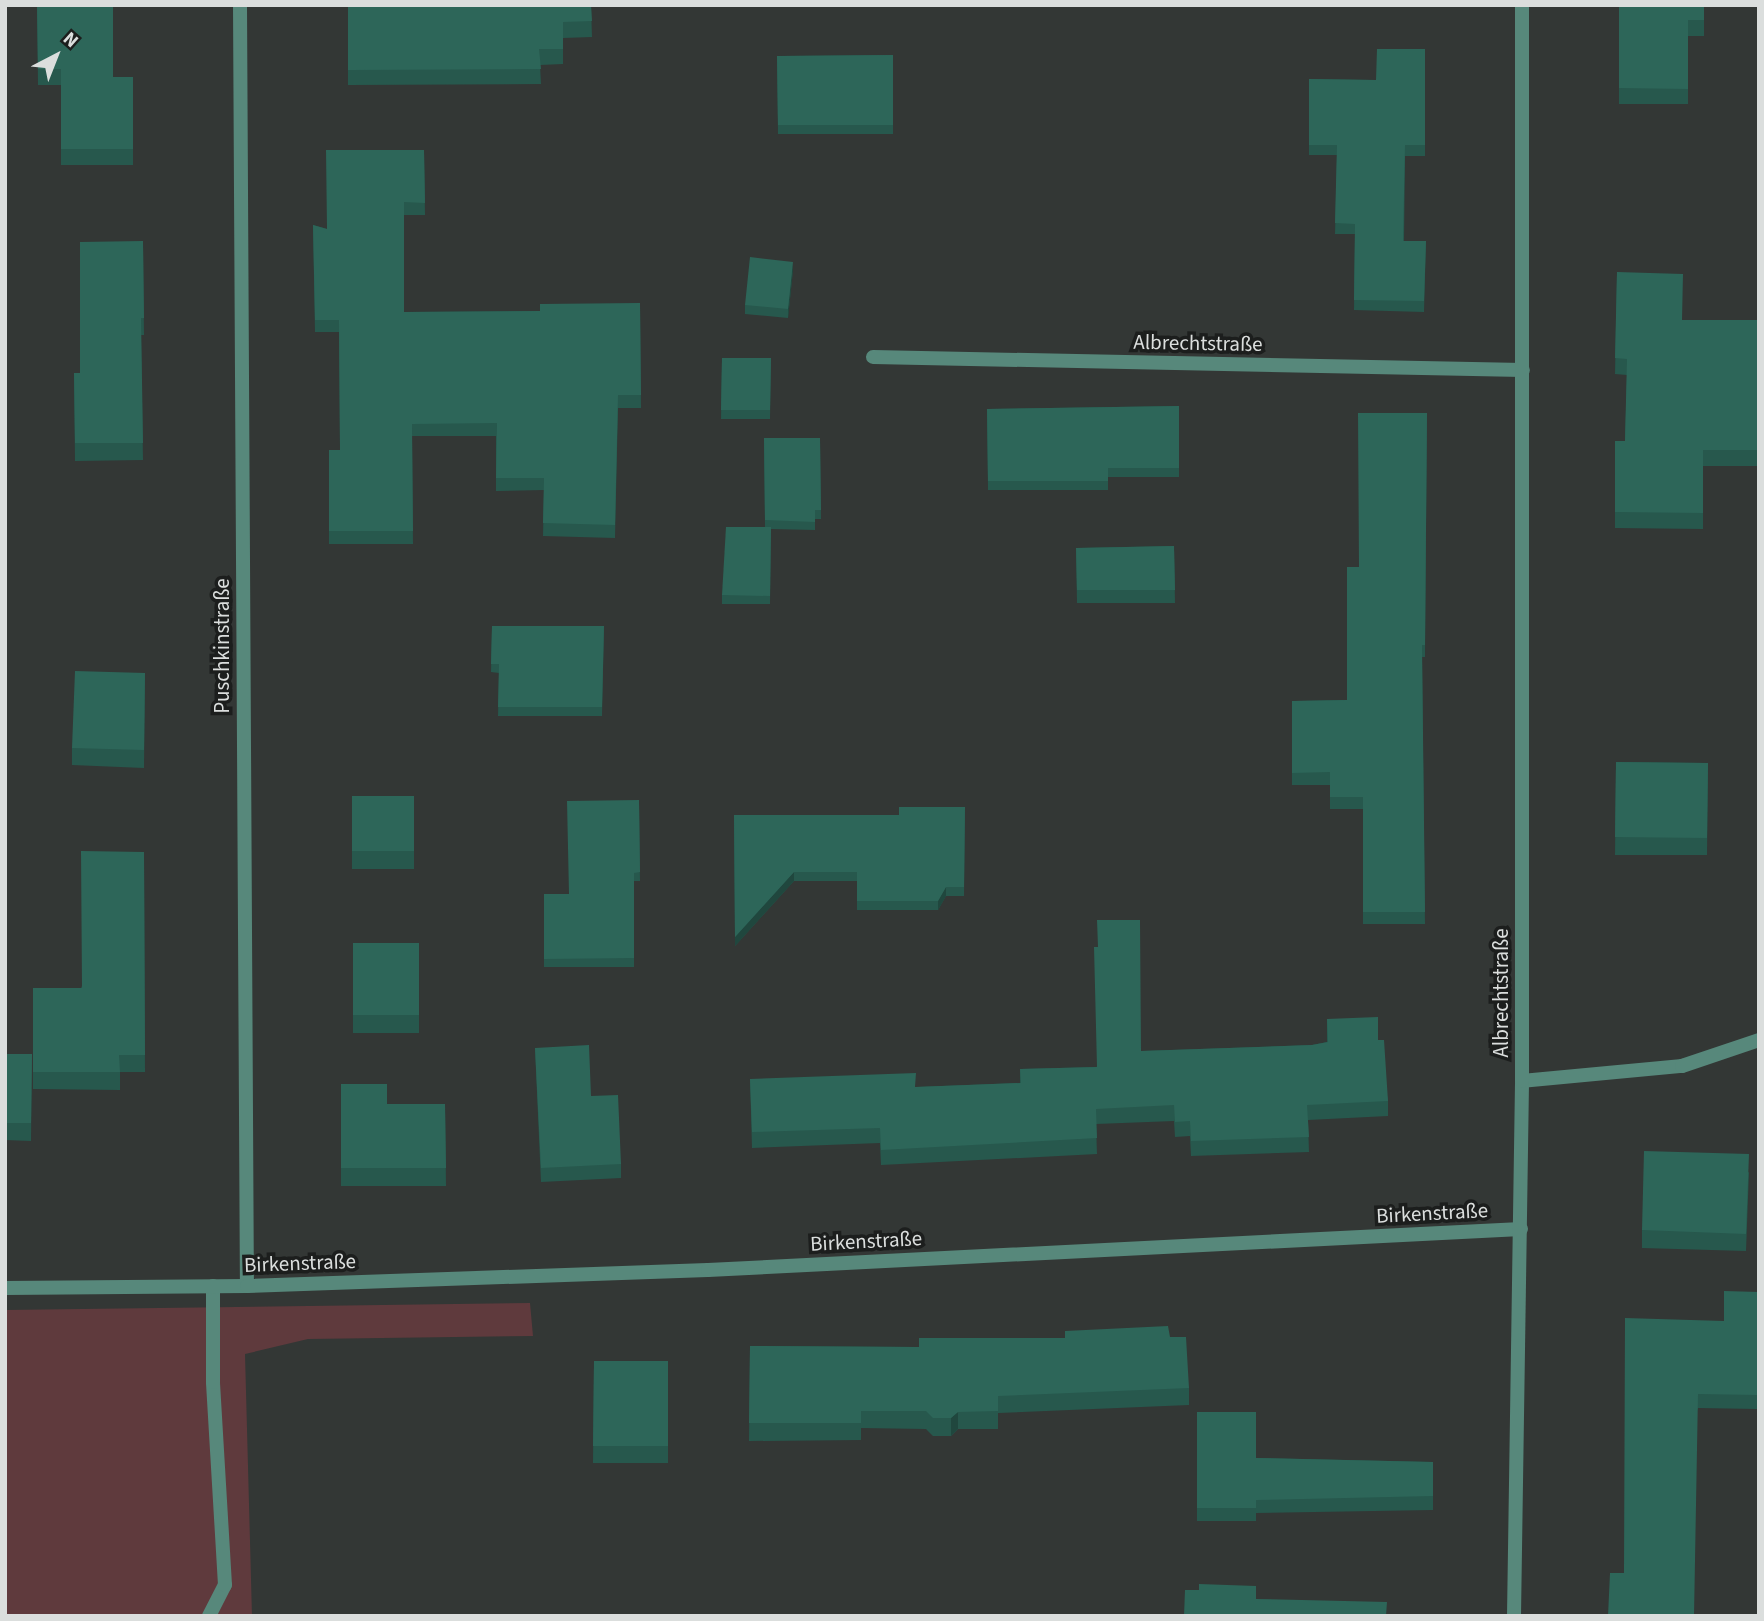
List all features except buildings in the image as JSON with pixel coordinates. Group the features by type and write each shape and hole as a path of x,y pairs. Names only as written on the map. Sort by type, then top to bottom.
{"street":[{"name":"Puschkinstraße","path":"240,5 247,1286"},
{"name":"Albrechtstraße","path":"1514,1616 1522,1081 1522,5"},
{"name":"Albrechtstraße","path":"873,357 1523,370"},
{"path":"1522,1081 1682,1066 1759,1040"},
{"name":"Birkenstraße","path":"5,1288 247,1286 721,1269 1521,1230"},
{"path":"209,1616 225,1585 213,1382 213,1286"}],"shaded area":[{"path":"530,1303 533,1336 308,1339 245,1354 252,1616 5,1616 5,1310"}]}
